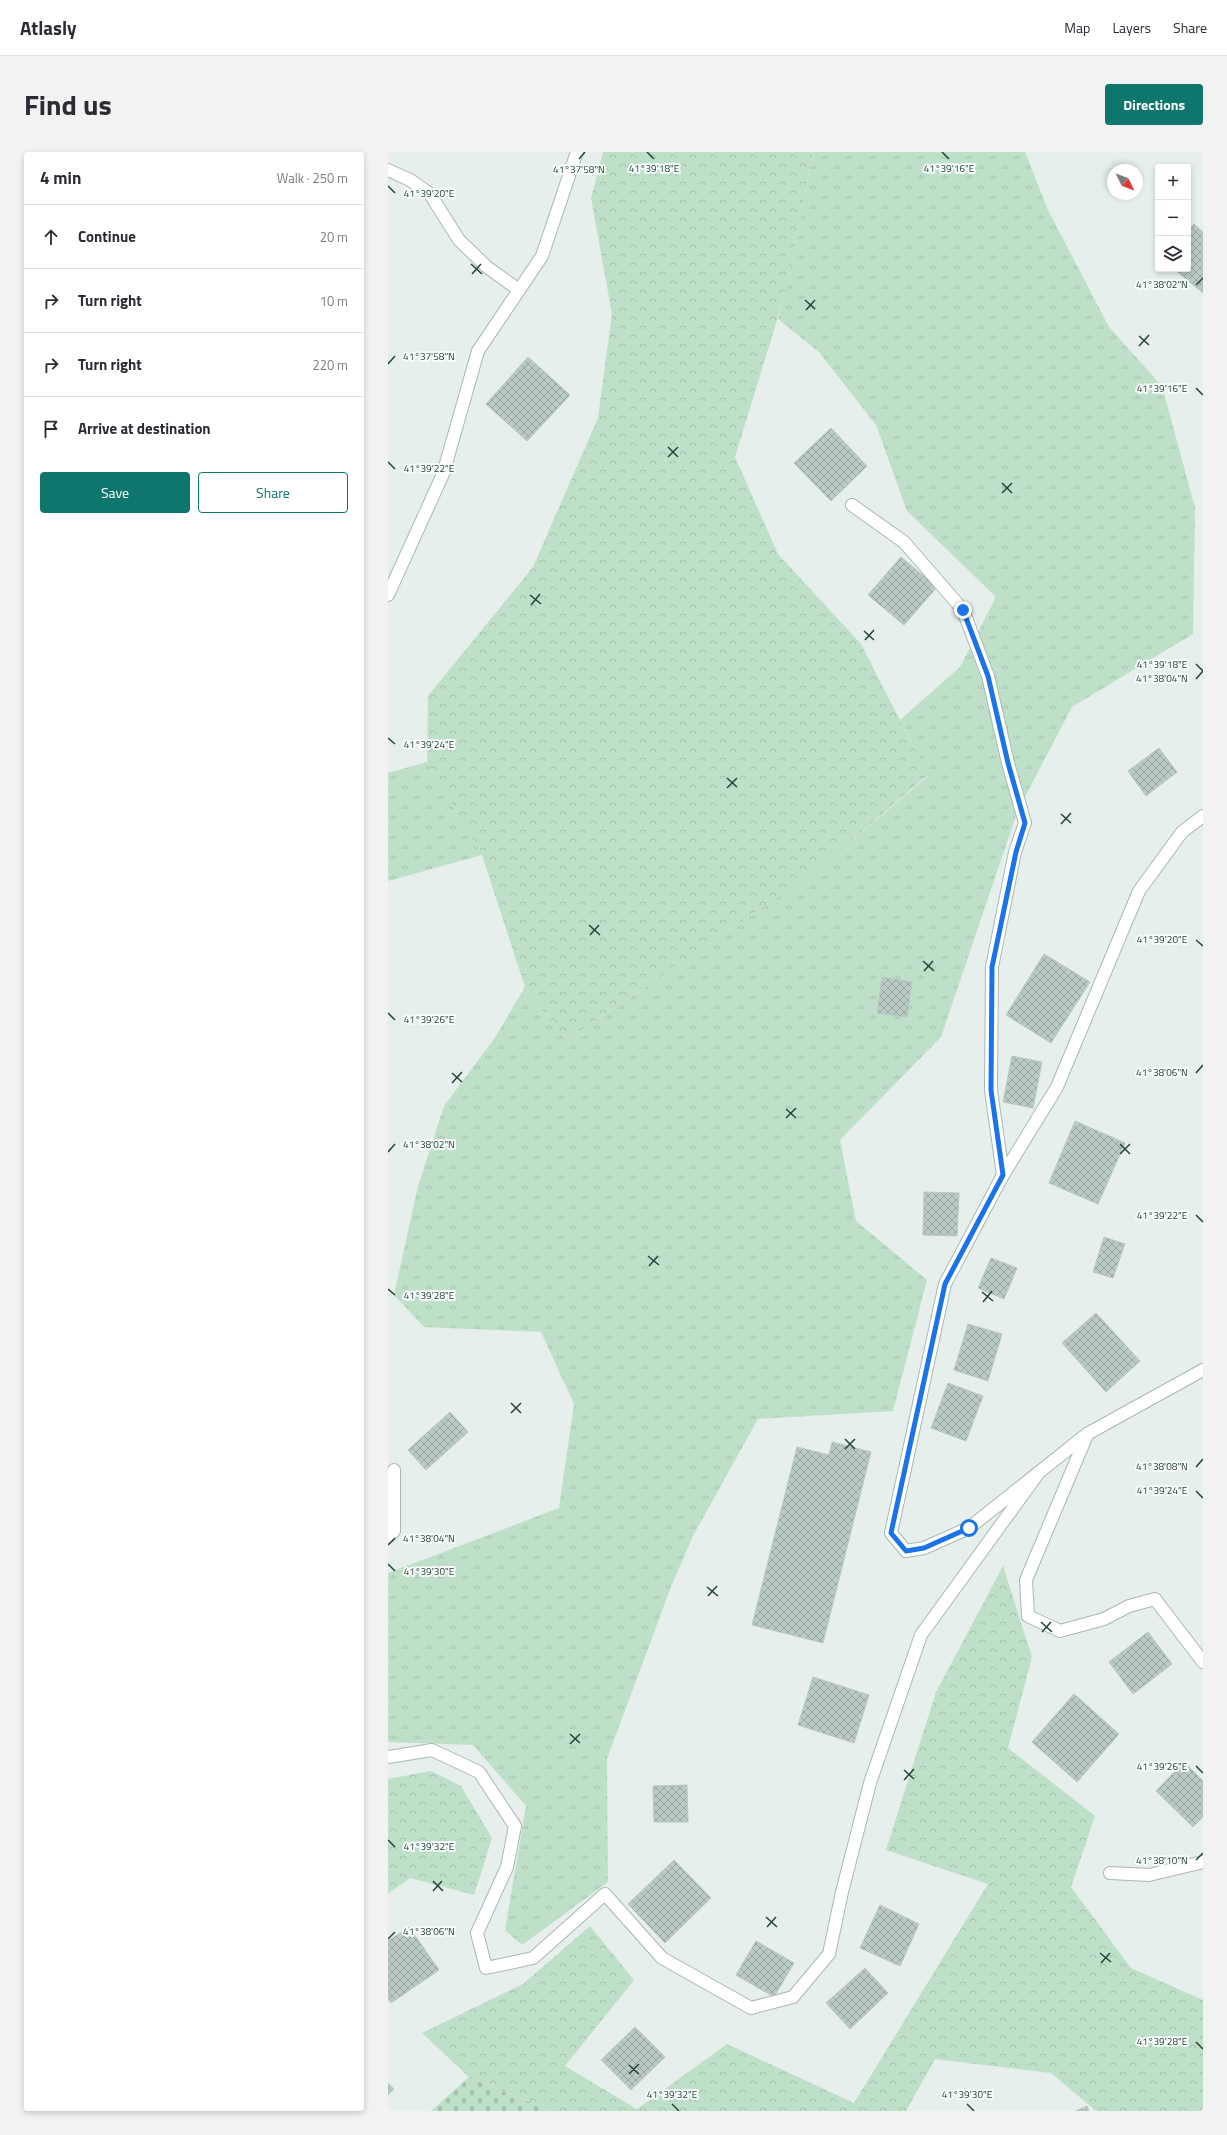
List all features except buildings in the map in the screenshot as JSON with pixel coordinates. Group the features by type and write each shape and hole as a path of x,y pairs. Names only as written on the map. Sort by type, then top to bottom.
{"street":[{"path":"388,595 443,474 478,351 542,256 577,152"},
{"path":"388,170 410,180 430,194 459,240 487,267 519,290"},
{"path":"852,506 904,542 963,610 988,676 1008,763 1025,823 1016,852 992,967 991,1090 1003,1175"},
{"path":"1203,816 1182,832 1139,891 1057,1087 1003,1175 945,1284 891,1533 906,1551 924,1548 969,1528 1087,1434 1203,1370"},
{"path":"1087,1434 1026,1580 1028,1616 1060,1631 1104,1619 1129,1606 1155,1599 1203,1662"},
{"path":"388,1537 394,1531 394,1470"},
{"path":"388,1757 432,1750 479,1772 515,1826 507,1867 478,1933 486,1968 533,1958 605,1894 662,1958 751,2008 793,1997 829,1954 842,1892 870,1783 921,1635 1037,1475"},
{"path":"1110,1873 1149,1875 1203,1862"}],"green space":[{"path":"603,152 813,152 786,291 735,457 778,554 861,644 928,775 813,873 566,1041 525,987 482,855 427,762 428,696 533,567 598,418 612,314 591,198"},
{"path":"813,152 1025,152 1048,210 1109,327 1162,386 1195,508 1193,634 1072,707 1018,810 941,1037 840,1140 856,1221 927,1280 893,1411 758,1419 694,1534 672,1584 607,1759 608,1882 522,1945 505,1930 526,1806 473,1745 388,1742 388,1573 559,1508 574,1404 541,1332 424,1327 394,1295 418,1186 444,1106 494,1039 525,987 566,1041 813,873 928,776 900,720 960,667 996,597 907,511 876,425 819,352 778,319 786,291"},
{"path":"427,762 482,855 388,881 388,773"},
{"path":"1003,1566 1032,1657 1008,1748 1095,1816 1071,1887 1131,1968 1203,2000 1203,2111 1096,2111 1051,2073 935,2059 906,2111 550,2111 469,2077 422,2033 523,1984 590,1926 634,1980 565,2066 637,2109 727,2044 854,2103 988,1884 886,1850 936,1692"},
{"path":"431,1771 461,1786 492,1838 474,1895 410,1878 388,1894 388,1779"},
{"path":"469,2077 550,2111 431,2111"}],"route":[{"path":"963,610 988,676 1008,763 1025,823 1016,852 992,967 991,1090 1003,1175 945,1284 891,1533 906,1551 924,1548 969,1528"}]}
